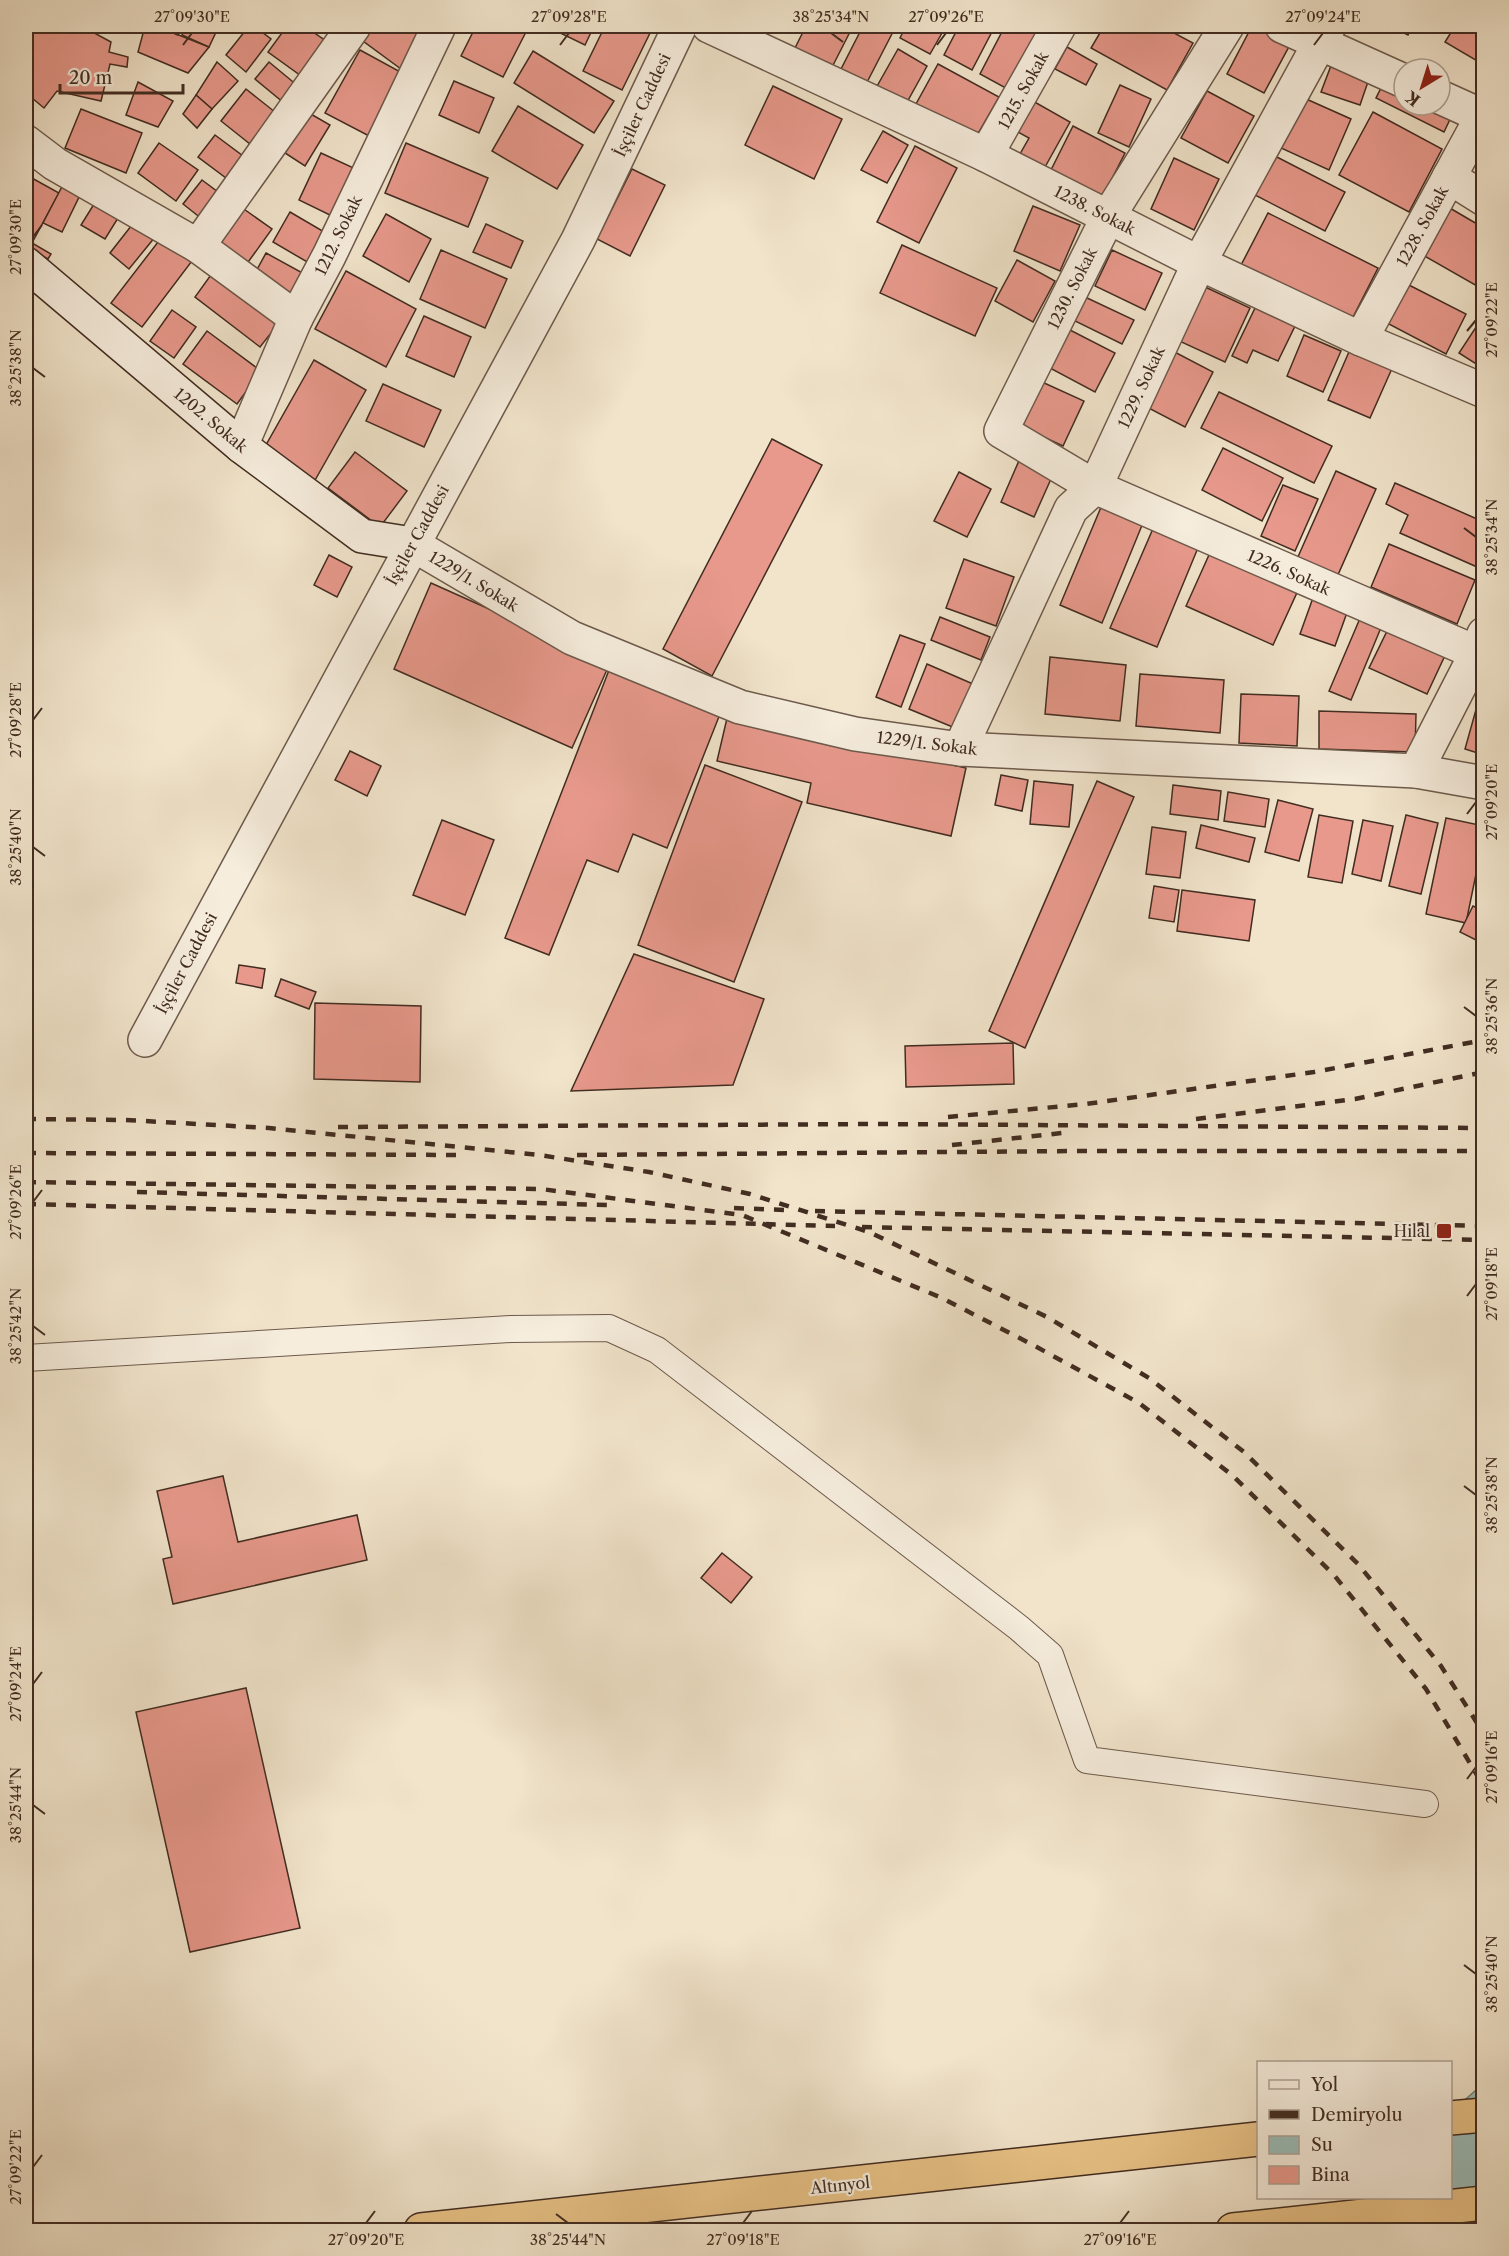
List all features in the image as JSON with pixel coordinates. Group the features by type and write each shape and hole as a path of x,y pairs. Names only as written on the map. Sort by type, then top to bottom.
{"highway":[{"path":"1452,2118 1484,2115"},
{"name":"Altınyol","path":"421,2230 1257,2139"},
{"path":"1233,2230 1484,2204"}],"street":[{"path":"198,246 354,26"},
{"name":"1212. Sokak","path":"241,446 296,318 329,256 439,26"},
{"name":"İşçiler Caddesi","path":"145,1040 578,240 680,26"},
{"name":"1238. Sokak","path":"709,26 986,155 1199,263 1361,339 1484,391"},
{"name":"1215. Sokak","path":"986,155 1059,26"},
{"name":"1230. Sokak","path":"1095,487 1001,431 1108,217 1227,26"},
{"path":"1282,26 1324,34 1392,74"},
{"name":"1229. Sokak","path":"960,749 1071,509 1095,487 1199,263 1324,34"},
{"path":"1452,102 1483,115"},
{"name":"1228. Sokak","path":"1361,339 1483,115"},
{"path":"26,141 55,164 198,246 296,318"},
{"path":"1449,177 1484,199"},
{"name":"1202. Sokak","path":"26,264 241,446 362,536 412,544"},
{"name":"1226. Sokak","path":"1095,487 1481,648"},
{"name":"1229/1. Sokak","path":"412,544 572,638 740,706 855,734 960,749 1416,771 1484,783"},
{"path":"1416,771 1481,648"}],"lane":[{"path":"26,1358 511,1329 609,1328 657,1350 1019,1628 1050,1655 1087,1760 1425,1803"}],"water":[{"path":"1483,2084 1483,2230 1314,2230 1351,2199 1452,2199 1452,2111"}],"building":[{"path":"35,26 86,26 85,28 111,42 109,52 128,57 127,67 110,64 101,101 57,91 44,108 26,93 26,55"},
{"path":"145,26 156,26 209,47 188,73 138,52"},
{"path":"156,26 182,26 178,35"},
{"path":"186,26 208,26 217,30 209,47 182,35"},
{"path":"249,26 254,26 271,39 246,72 226,55"},
{"path":"287,26 304,26 329,43 304,78 268,52"},
{"path":"374,26 410,26 424,36 401,69 363,41"},
{"path":"476,26 529,26 503,77 461,56"},
{"path":"552,26 594,26 585,45 550,28"},
{"path":"605,26 653,27 622,90 583,71"},
{"path":"806,26 853,26 828,75 791,56"},
{"path":"863,26 896,26 864,88 838,75"},
{"path":"906,26 946,26 930,54 900,38"},
{"path":"959,26 995,26 972,70 944,55"},
{"path":"1005,26 1047,26 1013,92 980,74"},
{"path":"1104,26 1161,26 1193,43 1167,90 1091,48"},
{"path":"1252,26 1263,26 1292,41 1264,93 1227,74"},
{"path":"1390,26 1412,26 1408,35"},
{"path":"1455,26 1484,26 1484,65 1445,42"},
{"path":"1067,47 1097,64 1086,85 1055,69"},
{"path":"898,49 927,66 906,104 876,88"},
{"path":"360,50 406,75 371,137 325,113"},
{"path":"533,51 614,101 594,133 514,83"},
{"path":"217,62 238,81 212,109 196,95"},
{"path":"269,62 298,86 284,103 255,79"},
{"path":"1332,63 1370,76 1360,105 1321,92"},
{"path":"938,64 999,97 976,137 916,104"},
{"path":"1386,78 1392,81 1392,106 1376,98"},
{"path":"454,81 494,98 479,133 439,115"},
{"path":"138,82 173,101 158,127 126,115"},
{"path":"1120,85 1151,99 1129,147 1098,133"},
{"path":"773,86 842,119 814,179 745,145"},
{"path":"246,89 280,116 255,148 221,121"},
{"path":"1207,91 1254,116 1228,163 1181,138"},
{"path":"196,95 212,109 197,128 183,114"},
{"path":"1024,96 1070,122 1045,167 1020,154 1029,138 1007,126"},
{"path":"1304,98 1351,119 1329,170 1281,148"},
{"path":"518,106 583,145 557,189 492,151"},
{"path":"81,109 142,133 126,173 65,148"},
{"path":"1373,112 1442,149 1409,212 1339,175"},
{"path":"309,113 330,125 305,166 285,153"},
{"path":"1414,117 1451,117 1444,132"},
{"path":"1073,126 1125,153 1099,204 1047,178"},
{"path":"883,131 908,145 887,183 861,170"},
{"path":"215,135 247,159 230,181 198,157"},
{"path":"159,143 198,170 176,201 138,173"},
{"path":"406,143 488,178 468,227 385,193"},
{"path":"915,146 957,168 919,243 877,222"},
{"path":"321,153 358,170 336,218 299,200"},
{"path":"1273,155 1345,192 1325,231 1253,194"},
{"path":"1174,158 1219,179 1194,230 1151,209"},
{"path":"632,169 665,185 630,256 597,239"},
{"path":"30,177 59,193 32,243 51,254 48,259 26,247 26,184"},
{"path":"66,179 83,189 62,232 43,223"},
{"path":"202,180 222,195 202,219 183,204"},
{"path":"99,196 123,210 105,239 81,225"},
{"path":"1033,206 1080,225 1060,271 1014,251"},
{"path":"241,207 272,229 246,265 215,243"},
{"path":"1448,207 1484,228 1484,290 1421,254"},
{"path":"290,212 326,233 309,263 273,242"},
{"path":"1268,213 1378,268 1349,325 1239,269"},
{"path":"386,214 431,239 409,282 363,256"},
{"path":"135,221 155,237 129,269 110,253"},
{"path":"486,224 523,241 511,268 473,252"},
{"path":"165,233 195,257 142,327 111,303"},
{"path":"902,245 997,288 975,336 880,293"},
{"path":"441,250 507,279 485,328 420,299"},
{"path":"1112,250 1162,273 1145,310 1095,286"},
{"path":"266,253 308,276 296,298 254,275"},
{"path":"1017,260 1055,281 1033,322 995,301"},
{"path":"346,271 416,309 386,367 315,329"},
{"path":"213,272 279,323 260,347 195,297"},
{"path":"1405,283 1466,314 1446,354 1385,322"},
{"path":"1201,285 1250,308 1225,362 1177,340"},
{"path":"1085,297 1134,320 1122,344 1073,320"},
{"path":"1256,306 1296,324 1278,361 1253,350 1247,363 1232,356"},
{"path":"172,310 196,327 174,358 150,341"},
{"path":"1484,315 1484,369 1459,353"},
{"path":"424,316 471,337 454,377 406,356"},
{"path":"1068,329 1115,353 1095,392 1048,367"},
{"path":"207,331 261,371 237,404 183,364"},
{"path":"1304,335 1341,351 1323,392 1287,376"},
{"path":"1352,345 1394,364 1370,418 1328,400"},
{"path":"1165,347 1213,372 1185,427 1137,402"},
{"path":"314,360 366,390 314,482 262,452"},
{"path":"1042,382 1084,401 1063,446 1022,427"},
{"path":"383,384 441,410 424,447 366,421"},
{"path":"1219,392 1332,446 1314,483 1201,428"},
{"path":"772,439 822,465 712,676 663,649"},
{"path":"1223,448 1283,478 1262,521 1202,490"},
{"path":"355,452 407,491 380,527 328,488"},
{"path":"1021,456 1055,470 1034,517 1001,502"},
{"path":"1336,471 1376,489 1333,586 1293,568"},
{"path":"959,472 991,489 967,537 934,521"},
{"path":"1395,483 1484,522 1484,570 1400,533 1408,515 1386,504"},
{"path":"1283,485 1318,499 1295,551 1261,536"},
{"path":"1104,500 1145,518 1102,623 1060,605"},
{"path":"1155,524 1200,543 1157,647 1110,628"},
{"path":"1389,544 1475,580 1457,624 1371,587"},
{"path":"1213,546 1300,586 1273,645 1186,606"},
{"path":"329,555 352,567 337,597 314,585"},
{"path":"964,559 1014,577 996,626 946,608"},
{"path":"431,583 610,663 572,748 394,669"},
{"path":"1314,595 1349,607 1335,646 1300,634"},
{"path":"1364,609 1385,618 1351,700 1329,691"},
{"path":"940,617 990,637 981,660 931,640"},
{"path":"1391,623 1448,649 1427,694 1369,668"},
{"path":"900,635 925,644 901,707 876,697"},
{"path":"1050,657 1126,665 1120,721 1045,714"},
{"path":"927,664 973,684 955,728 909,709"},
{"path":"611,665 722,709 667,848 633,834 618,872 587,860 549,955 505,938"},
{"path":"1140,674 1224,680 1220,733 1136,726"},
{"path":"1484,681 1484,755 1465,749"},
{"path":"1241,694 1299,696 1297,746 1239,743"},
{"path":"1319,711 1416,714 1415,752 1319,749"},
{"path":"728,714 966,768 951,836 807,803 811,783 717,761"},
{"path":"350,751 381,766 367,796 335,780"},
{"path":"705,765 802,802 734,982 638,945"},
{"path":"1001,775 1028,780 1022,811 995,805"},
{"path":"1034,781 1073,785 1069,827 1030,824"},
{"path":"1097,781 1134,797 1025,1048 989,1031"},
{"path":"1173,785 1221,791 1218,820 1170,814"},
{"path":"1228,792 1269,799 1265,827 1224,821"},
{"path":"1278,800 1313,809 1299,861 1265,852"},
{"path":"1319,815 1353,821 1342,883 1308,877"},
{"path":"1406,815 1438,823 1421,894 1389,886"},
{"path":"1446,818 1484,826 1466,923 1426,914"},
{"path":"442,820 494,840 465,915 413,895"},
{"path":"1363,820 1393,826 1381,881 1352,874"},
{"path":"1201,825 1255,838 1249,862 1196,848"},
{"path":"1152,827 1186,832 1180,878 1146,874"},
{"path":"1154,886 1179,890 1174,922 1149,918"},
{"path":"1182,890 1255,900 1249,941 1177,931"},
{"path":"1473,906 1484,911 1484,944 1460,932"},
{"path":"634,954 764,999 733,1085 571,1091"},
{"path":"239,965 265,969 262,988 236,983"},
{"path":"281,979 316,992 309,1009 275,996"},
{"path":"315,1003 421,1006 420,1082 314,1079"},
{"path":"1013,1043 1014,1084 906,1087 905,1046"},
{"path":"223,1476 238,1542 357,1515 367,1560 173,1604 163,1559 172,1557 157,1491"},
{"path":"722,1553 752,1577 731,1603 701,1578"},
{"path":"246,1688 300,1928 190,1952 136,1712"}],"railway":[{"path":"948,1117 1086,1104 1314,1072 1484,1040"},
{"path":"1196,1119 1355,1099 1484,1072"},
{"path":"26,1119 126,1120 269,1128 539,1155 649,1172 750,1194 869,1232 1047,1317 1149,1378 1244,1452 1358,1564 1441,1666 1484,1734"},
{"path":"338,1127 877,1124 1484,1128"},
{"path":"952,1145 1071,1132"},
{"path":"577,1155 1484,1151"},
{"path":"26,1153 463,1155"},
{"path":"26,1182 541,1189 742,1215 942,1298 1139,1403 1232,1475 1334,1575 1426,1689 1484,1787"},
{"path":"137,1192 608,1205"},
{"path":"26,1204 835,1226"},
{"path":"734,1208 785,1210"},
{"path":"815,1211 1484,1226"},
{"path":"862,1227 1484,1240"}],"place":[{"name":"Hilal","path":"1444,1231"}]}
